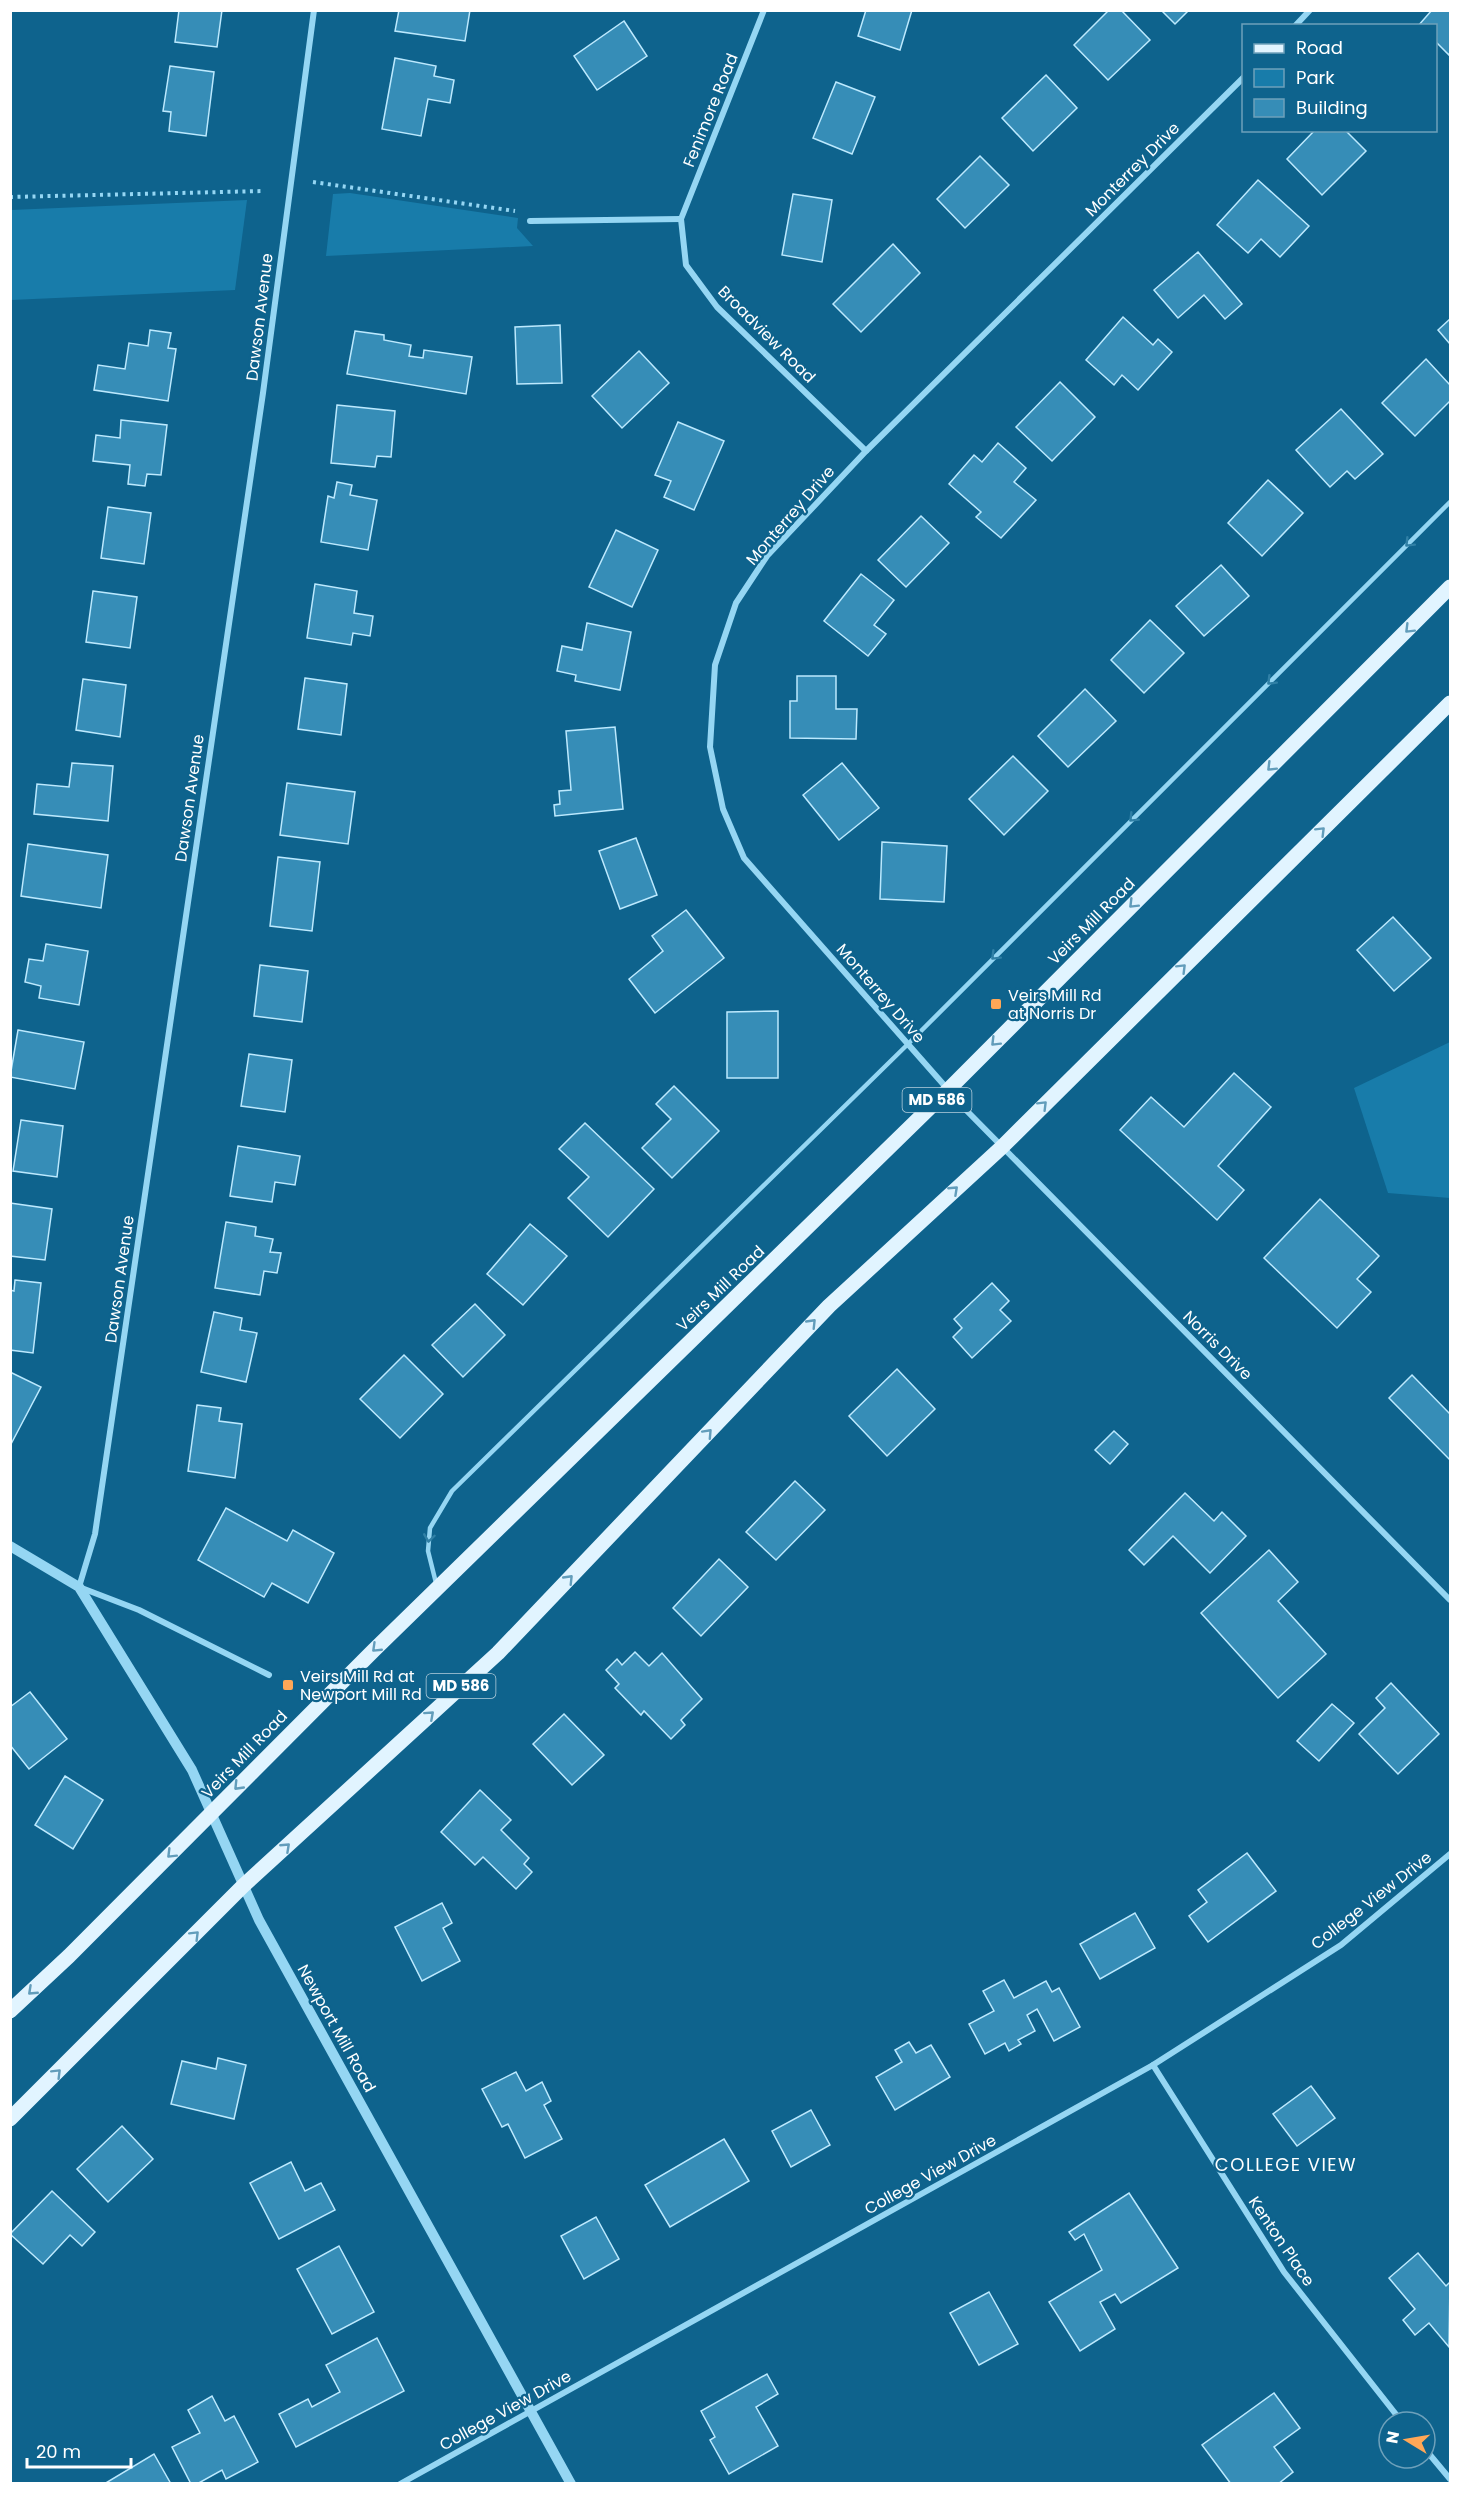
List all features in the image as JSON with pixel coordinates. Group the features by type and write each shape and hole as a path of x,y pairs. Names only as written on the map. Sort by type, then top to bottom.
{"main road":[{"name":"Veirs Mill Road","path":"10,2011 212,1813 298,1724 948,1090 1450,587"},
{"name":"MD 586","path":"10,2119 243,1886 498,1653 829,1306 1002,1147 1450,703"}],"street":[{"name":"Dawson Avenue","path":"79,1587 97,1523 263,393 314,10"},
{"name":"Fenimore Road","path":"681,219 764,10"},
{"path":"1297,24 1310,10"},
{"name":"Monterrey Drive","path":"966,1110 744,858 723,809 710,747 715,665 736,603 767,556 866,450 1242,79"},
{"path":"530,221 681,219"},
{"name":"Broadview Road","path":"681,219 686,265 717,307 866,450"},
{"name":"Norris Drive","path":"966,1110 1450,1600"},
{"name":"Newport Mill Road","path":"10,1546 79,1587 140,1610 269,1675"},
{"name":"Newport Mill Road","path":"79,1587 192,1770 259,1920 571,2484"},
{"name":"College View Drive","path":"400,2484 1153,2065 1341,1945 1450,1854"},
{"name":"Kenton Place","path":"1153,2065 1284,2272 1393,2410"},
{"path":"1437,2463 1450,2479"}],"lane":[{"path":"438,1589 428,1551 430,1528 452,1491 908,1044 1450,501"}],"path":[{"path":"313,182 512,209 530,221"},
{"path":"10,197 264,191"}],"green space":[{"path":"350,193 518,218 517,228 533,246 326,256 333,194"},
{"path":"247,200 235,290 11,300 11,210"},
{"path":"1450,1042 1450,1198 1388,1193 1354,1088"}],"building":[{"path":"179,10 222,10 217,47 175,42"},
{"path":"399,10 470,10 465,41 395,31"},
{"path":"866,10 912,10 900,50 858,36"},
{"path":"1109,10 1121,10 1150,40 1108,80 1074,45"},
{"path":"1161,10 1189,10 1175,24"},
{"path":"1432,10 1450,10 1449,55 1437,43 1437,24 1420,24"},
{"path":"624,21 647,56 597,90 574,56"},
{"path":"395,58 436,66 434,76 454,80 450,103 428,99 421,136 382,129"},
{"path":"170,66 214,72 206,136 169,131 171,112 163,111"},
{"path":"1046,75 1077,108 1033,151 1002,118"},
{"path":"836,82 875,97 852,154 813,138"},
{"path":"1313,132 1347,132 1366,151 1322,195 1287,159"},
{"path":"980,156 1009,185 965,228 937,199"},
{"path":"1258,180 1309,226 1280,257 1261,239 1248,253 1217,225"},
{"path":"793,194 832,200 822,262 782,255"},
{"path":"893,244 920,273 861,332 833,304"},
{"path":"1198,252 1242,304 1225,319 1204,295 1178,318 1154,290"},
{"path":"1123,317 1153,345 1158,339 1172,352 1138,390 1122,375 1114,385 1086,360"},
{"path":"1450,319 1450,344 1438,330"},
{"path":"560,325 562,383 517,384 515,327"},
{"path":"150,330 171,333 168,348 176,349 168,401 94,390 98,365 125,369 129,343 148,346"},
{"path":"355,331 384,335 384,340 411,345 409,356 423,358 424,350 472,357 466,394 347,374"},
{"path":"639,351 669,383 622,428 592,396"},
{"path":"1426,359 1450,385 1450,401 1415,436 1382,403"},
{"path":"1060,382 1095,417 1052,461 1016,427"},
{"path":"337,405 395,411 391,457 377,456 375,467 331,463"},
{"path":"1341,409 1383,454 1355,479 1347,471 1330,487 1296,450"},
{"path":"121,420 167,425 161,475 147,474 145,486 128,484 130,465 93,461 96,435 120,438"},
{"path":"678,422 724,441 694,510 664,497 671,481 655,475"},
{"path":"998,443 1026,468 1014,482 1036,500 1001,538 976,517 981,512 949,484 974,455 982,462"},
{"path":"1268,480 1303,513 1262,556 1228,523"},
{"path":"337,482 352,485 350,495 377,500 368,550 321,542 328,496 334,498"},
{"path":"108,507 151,513 144,564 101,558"},
{"path":"921,516 949,543 906,587 878,560"},
{"path":"616,530 658,550 632,607 589,587"},
{"path":"1221,565 1249,596 1204,636 1176,606"},
{"path":"861,574 894,600 874,625 886,634 868,656 824,621"},
{"path":"315,584 357,591 354,613 373,616 370,636 353,633 351,645 307,638"},
{"path":"93,591 137,597 130,648 86,642"},
{"path":"1150,620 1184,653 1144,693 1111,660"},
{"path":"587,623 631,632 620,690 575,681 576,675 557,671 562,646 582,650"},
{"path":"797,676 836,676 836,709 857,709 856,739 790,738 790,701 797,701"},
{"path":"305,678 347,684 341,735 298,729"},
{"path":"83,679 126,685 120,737 76,730"},
{"path":"1085,689 1116,721 1068,767 1038,736"},
{"path":"615,727 623,809 555,816 554,805 560,804 559,791 571,790 566,731"},
{"path":"1013,756 1048,791 1004,835 969,799"},
{"path":"72,763 113,766 108,821 34,814 37,784 69,787"},
{"path":"842,763 879,808 839,840 803,795"},
{"path":"287,783 355,792 348,844 280,835"},
{"path":"636,838 657,895 620,909 599,851"},
{"path":"882,842 947,846 944,902 880,899"},
{"path":"28,844 108,855 101,908 21,896"},
{"path":"278,857 320,862 312,931 270,926"},
{"path":"686,910 724,958 655,1013 629,979 663,951 652,936"},
{"path":"1393,917 1431,958 1394,991 1357,950"},
{"path":"46,944 88,951 79,1005 39,998 41,986 25,982 29,959 43,961"},
{"path":"260,965 308,971 302,1022 254,1016"},
{"path":"778,1011 778,1078 727,1078 727,1012"},
{"path":"18,1030 84,1042 75,1089 10,1077"},
{"path":"249,1054 292,1060 285,1112 241,1106"},
{"path":"1234,1073 1271,1107 1218,1166 1244,1190 1217,1220 1120,1130 1151,1097 1184,1127"},
{"path":"674,1086 719,1131 672,1178 642,1148 671,1119 656,1104"},
{"path":"21,1120 63,1126 57,1177 13,1171"},
{"path":"585,1123 654,1189 608,1237 568,1198 589,1177 559,1149"},
{"path":"238,1146 300,1156 295,1185 275,1182 272,1202 230,1196"},
{"path":"1320,1199 1379,1256 1357,1279 1371,1292 1337,1328 1264,1258"},
{"path":"10,1203 52,1209 45,1260 10,1256"},
{"path":"226,1222 256,1227 255,1236 273,1239 270,1252 281,1253 277,1273 264,1271 260,1295 215,1288"},
{"path":"530,1224 567,1256 523,1305 487,1274"},
{"path":"15,1280 41,1283 33,1353 10,1350 10,1290 14,1291"},
{"path":"992,1283 1009,1301 1000,1310 1011,1321 972,1358 953,1337 962,1328 954,1319"},
{"path":"475,1304 505,1335 463,1377 432,1345"},
{"path":"214,1312 242,1318 240,1330 257,1333 246,1382 201,1372"},
{"path":"404,1355 443,1394 400,1438 360,1399"},
{"path":"897,1369 935,1409 887,1456 849,1416"},
{"path":"10,1372 41,1387 10,1446"},
{"path":"1412,1375 1450,1414 1450,1460 1389,1398"},
{"path":"197,1405 221,1408 219,1421 242,1424 235,1478 188,1471"},
{"path":"1114,1431 1128,1444 1110,1464 1095,1450"},
{"path":"795,1481 825,1510 776,1560 746,1532"},
{"path":"1185,1493 1214,1521 1222,1512 1246,1536 1210,1573 1173,1536 1144,1565 1129,1550"},
{"path":"226,1508 287,1541 293,1530 334,1553 308,1603 272,1583 264,1597 198,1560"},
{"path":"1269,1550 1298,1582 1278,1601 1326,1654 1278,1698 1201,1613"},
{"path":"719,1559 748,1587 701,1636 673,1608"},
{"path":"635,1652 649,1666 662,1653 702,1699 681,1720 685,1725 671,1739 644,1711 641,1715 615,1688 619,1684 606,1670 617,1659 622,1665"},
{"path":"1391,1683 1439,1734 1398,1774 1359,1734 1385,1708 1376,1698"},
{"path":"30,1692 67,1739 29,1769 10,1745 10,1707"},
{"path":"1332,1704 1354,1723 1319,1761 1297,1741"},
{"path":"564,1714 604,1755 572,1785 533,1744"},
{"path":"65,1776 103,1800 73,1849 35,1825"},
{"path":"480,1790 511,1820 501,1830 529,1858 524,1864 532,1872 516,1889 483,1857 475,1865 441,1832"},
{"path":"1247,1853 1276,1891 1208,1942 1189,1916 1207,1902 1198,1890"},
{"path":"442,1903 452,1923 443,1928 460,1961 422,1981 395,1927"},
{"path":"1135,1913 1155,1948 1100,1979 1080,1944"},
{"path":"1004,1980 1014,1998 1046,1981 1052,1992 1059,1988 1080,2027 1054,2041 1037,2009 1027,2015 1035,2031 1018,2040 1021,2044 1009,2051 1005,2043 985,2054 969,2024 994,2011 983,1991"},
{"path":"909,2042 916,2053 931,2045 950,2077 895,2110 876,2077 902,2062 895,2050"},
{"path":"218,2058 246,2065 234,2119 171,2104 182,2061 216,2069"},
{"path":"516,2072 526,2091 542,2082 551,2101 544,2105 562,2139 525,2158 508,2124 502,2127 482,2089"},
{"path":"1311,2086 1335,2118 1297,2146 1273,2114"},
{"path":"811,2110 830,2145 791,2167 772,2131"},
{"path":"122,2126 153,2159 108,2202 77,2169"},
{"path":"724,2139 749,2181 670,2227 645,2185"},
{"path":"291,2162 305,2191 321,2183 335,2210 279,2239 250,2183"},
{"path":"52,2191 95,2232 82,2246 70,2235 43,2264 10,2234"},
{"path":"1129,2193 1178,2268 1121,2303 1115,2294 1100,2302 1115,2329 1080,2351 1049,2302 1102,2270 1084,2234 1075,2240 1069,2232"},
{"path":"596,2217 619,2259 584,2279 561,2236"},
{"path":"339,2246 374,2312 332,2334 297,2269"},
{"path":"1418,2253 1446,2286 1450,2282 1449,2347 1429,2323 1415,2335 1403,2320 1415,2309 1389,2278"},
{"path":"989,2292 1018,2344 979,2365 950,2313"},
{"path":"377,2338 404,2391 296,2447 279,2414 308,2399 312,2407 340,2392 326,2365"},
{"path":"767,2374 778,2394 756,2407 778,2446 729,2474 710,2440 715,2437 701,2411"},
{"path":"1274,2393 1300,2428 1274,2447 1293,2472 1278,2484 1231,2484 1202,2445"},
{"path":"212,2396 225,2421 234,2416 258,2462 226,2479 222,2470 197,2484 191,2484 172,2447 200,2433 188,2410"},
{"path":"154,2454 171,2484 104,2484"}],"place":[{"name":"Veirs Mill Rd at Norris Dr","path":"996,1004"},
{"name":"Veirs Mill Rd at Newport Mill Rd","path":"288,1685"}],"district":[{"name":"COLLEGE VIEW","path":"1286,2165"}]}
